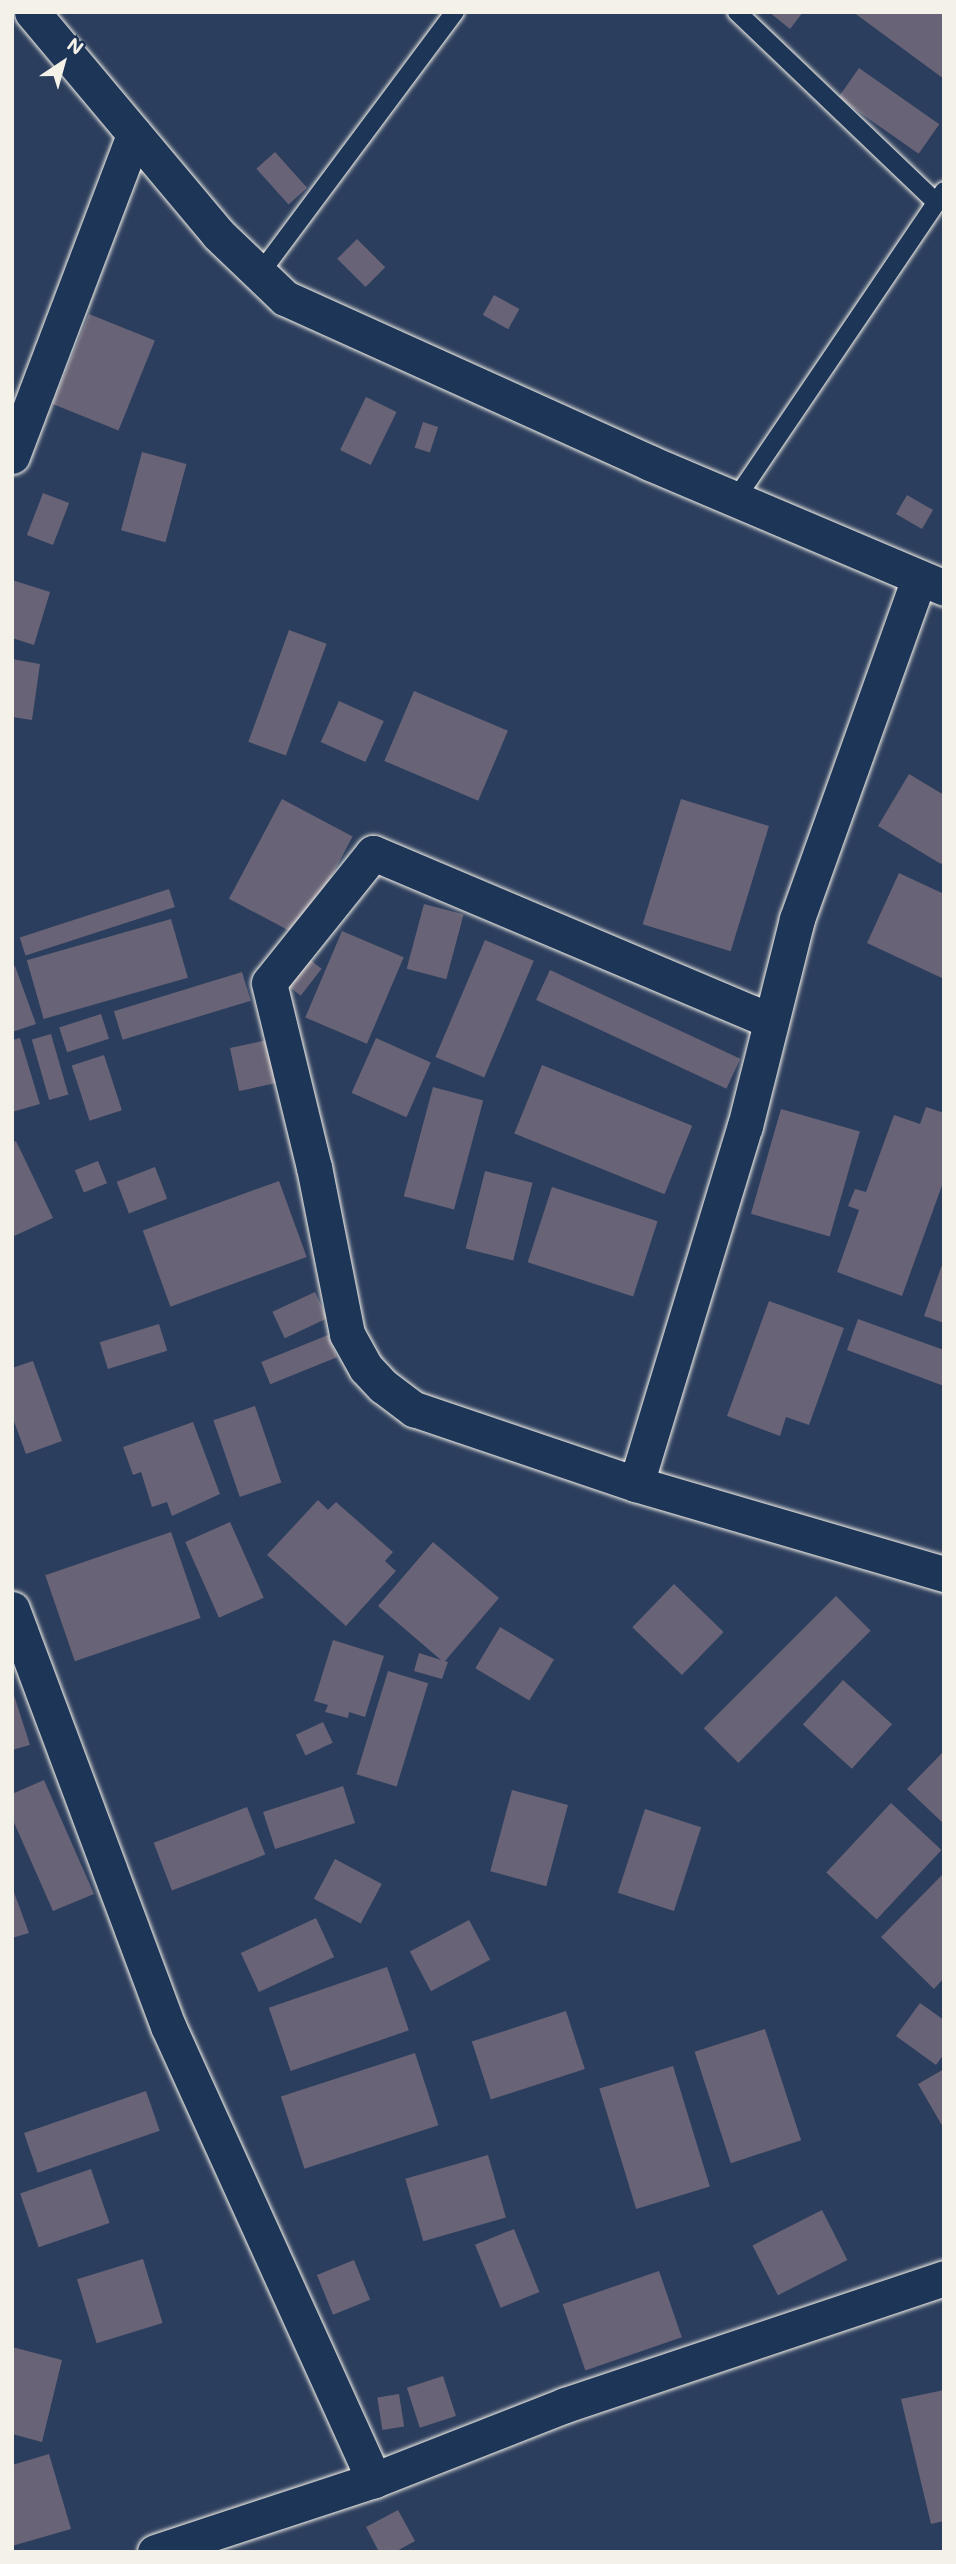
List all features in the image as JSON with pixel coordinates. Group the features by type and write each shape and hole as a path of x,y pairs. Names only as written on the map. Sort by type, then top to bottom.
{"street":[{"path":"32,12 218,234 261,272 285,298 735,500 931,583 797,919 745,1126 636,1484"},
{"path":"12,456 134,134"},
{"path":"771,1021 373,853 270,983 314,1167 347,1334 366,1368 383,1386 414,1409 636,1484 944,1574"},
{"path":"12,1609 168,2026 373,2480"},
{"path":"155,2552 373,2480 565,2405 944,2278"}],"lane":[{"path":"261,272 455,12"},
{"path":"735,500 940,197 737,12"}],"building":[{"path":"769,12 803,12 790,29"},
{"path":"853,12 944,12 944,79"},
{"path":"859,68 939,124 919,154 838,97"},
{"path":"275,152 307,188 289,204 256,169"},
{"path":"357,239 385,267 365,287 337,259"},
{"path":"494,295 519,309 508,329 483,315"},
{"path":"89,314 155,341 118,431 53,404"},
{"path":"366,397 397,412 371,465 340,450"},
{"path":"423,422 438,427 430,453 415,448"},
{"path":"142,452 186,464 165,542 121,530"},
{"path":"43,493 69,503 53,545 27,535"},
{"path":"907,495 933,510 922,529 896,514"},
{"path":"12,580 50,592 34,645 12,638"},
{"path":"289,630 327,644 286,756 248,742"},
{"path":"12,659 40,664 32,720 12,717"},
{"path":"414,691 508,731 478,801 384,761"},
{"path":"339,701 384,721 365,762 321,742"},
{"path":"909,774 944,795 944,860 941,864 878,826"},
{"path":"282,799 353,837 300,936 229,899"},
{"path":"681,799 769,826 731,951 643,924"},
{"path":"899,873 944,894 944,979 867,943"},
{"path":"169,889 175,907 26,956 20,938"},
{"path":"424,904 464,915 446,979 407,969"},
{"path":"171,919 188,978 44,1019 27,960"},
{"path":"342,931 404,957 367,1044 305,1018"},
{"path":"485,940 534,961 484,1078 435,1057"},
{"path":"309,959 322,969 301,996 288,986"},
{"path":"15,966 36,1024 12,1032 12,967"},
{"path":"550,970 740,1059 726,1089 536,1000"},
{"path":"242,972 251,1001 123,1040 114,1011"},
{"path":"101,1014 109,1039 67,1052 59,1028"},
{"path":"51,1034 68,1095 49,1100 32,1040"},
{"path":"20,1038 40,1104 12,1112 12,1040"},
{"path":"376,1038 431,1062 406,1117 352,1093"},
{"path":"272,1039 281,1082 239,1091 230,1048"},
{"path":"104,1055 122,1110 90,1121 72,1066"},
{"path":"542,1065 692,1126 664,1194 514,1134"},
{"path":"433,1087 483,1100 454,1210 404,1196"},
{"path":"926,1107 944,1113 944,1180 902,1296 837,1272 859,1210 848,1206 855,1189 866,1192 894,1115 920,1124"},
{"path":"781,1109 860,1132 830,1236 751,1214"},
{"path":"16,1141 53,1218 12,1237 12,1143"},
{"path":"98,1161 107,1183 84,1193 75,1170"},
{"path":"155,1167 167,1199 129,1213 117,1182"},
{"path":"485,1171 533,1183 513,1260 466,1249"},
{"path":"279,1181 307,1257 170,1307 143,1231"},
{"path":"552,1187 658,1221 633,1296 528,1262"},
{"path":"944,1262 944,1323 924,1316"},
{"path":"315,1292 327,1318 285,1338 272,1312"},
{"path":"769,1301 844,1328 809,1425 786,1417 780,1436 727,1416"},
{"path":"858,1319 944,1350 944,1386 847,1350"},
{"path":"159,1324 167,1351 108,1369 100,1342"},
{"path":"328,1335 337,1357 270,1384 261,1362"},
{"path":"33,1361 62,1441 26,1454 12,1416 12,1368"},
{"path":"255,1406 281,1483 240,1497 213,1420"},
{"path":"193,1422 220,1494 172,1516 167,1502 152,1507 141,1472 133,1475 123,1447"},
{"path":"318,1500 328,1510 336,1502 393,1552 385,1561 396,1571 346,1626 267,1555"},
{"path":"230,1522 264,1598 219,1618 185,1542"},
{"path":"171,1532 201,1618 75,1661 45,1575"},
{"path":"433,1542 499,1598 445,1661 448,1662 442,1679 414,1671 419,1653 441,1660 378,1606"},
{"path":"674,1584 724,1632 682,1675 632,1627"},
{"path":"836,1596 871,1631 738,1763 704,1728"},
{"path":"500,1627 554,1659 529,1701 475,1668"},
{"path":"333,1640 384,1656 365,1717 349,1712 348,1718 325,1712 328,1705 314,1701"},
{"path":"388,1671 428,1683 397,1787 356,1774"},
{"path":"843,1680 892,1724 852,1769 803,1725"},
{"path":"12,1689 30,1745 12,1750"},
{"path":"323,1722 333,1743 306,1756 296,1735"},
{"path":"944,1751 944,1824 907,1789"},
{"path":"44,1780 94,1894 53,1911 12,1818 12,1794"},
{"path":"343,1786 355,1823 275,1849 263,1812"},
{"path":"512,1790 568,1805 546,1886 490,1871"},
{"path":"891,1803 941,1850 877,1920 826,1872"},
{"path":"247,1807 265,1855 172,1890 154,1843"},
{"path":"645,1809 701,1827 674,1911 618,1893"},
{"path":"335,1859 382,1884 361,1924 314,1899"},
{"path":"944,1873 944,1978 934,1989 881,1937"},
{"path":"12,1887 29,1933 12,1938"},
{"path":"316,1918 334,1957 259,1992 241,1953"},
{"path":"469,1920 490,1960 431,1991 410,1951"},
{"path":"387,1967 409,2030 291,2071 269,2008"},
{"path":"920,2003 944,2020 944,2054 936,2065 896,2036"},
{"path":"566,2011 585,2069 491,2100 472,2042"},
{"path":"765,2029 801,2140 731,2163 695,2052"},
{"path":"415,2053 438,2125 304,2169 281,2097"},
{"path":"673,2066 710,2186 636,2209 599,2089"},
{"path":"944,2069 944,2129 918,2084"},
{"path":"146,2091 160,2131 38,2173 24,2133"},
{"path":"488,2155 506,2217 423,2241 405,2179"},
{"path":"91,2169 110,2223 39,2247 20,2193"},
{"path":"822,2210 847,2260 778,2295 753,2245"},
{"path":"514,2229 539,2292 501,2308 475,2245"},
{"path":"143,2259 163,2323 97,2343 77,2279"},
{"path":"354,2260 370,2300 333,2315 317,2275"},
{"path":"659,2271 682,2337 585,2370 563,2304"},
{"path":"12,2347 62,2360 42,2442 12,2434"},
{"path":"443,2376 456,2416 420,2428 407,2388"},
{"path":"944,2390 944,2521 931,2524 901,2399"},
{"path":"399,2394 404,2427 382,2430 377,2397"},
{"path":"49,2454 71,2529 12,2546 12,2465"},
{"path":"398,2510 415,2541 395,2552 379,2552 366,2527"}]}
